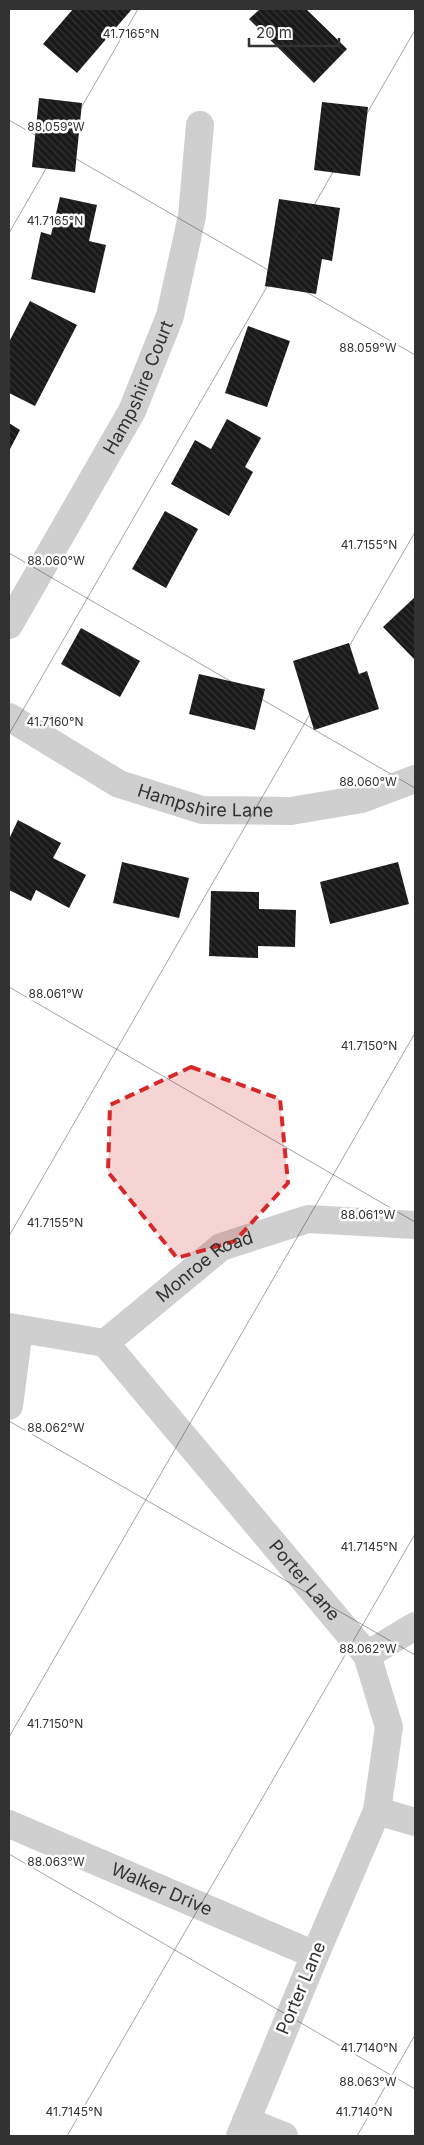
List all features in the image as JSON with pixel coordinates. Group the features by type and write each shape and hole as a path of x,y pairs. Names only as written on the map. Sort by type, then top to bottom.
{"street":[{"name":"Hampshire Court","path":"9,625 132,411 170,316 192,216 200,125"},
{"name":"Hampshire Lane","path":"9,717 119,784 202,810 290,811 362,799 415,779"},
{"name":"Monroe Road","path":"105,1343 221,1247 308,1219 415,1226"},
{"path":"9,1406 14,1328 105,1343"},
{"name":"Porter Lane","path":"105,1343 367,1655 389,1727 377,1811 314,1955 243,2129"},
{"path":"367,1655 415,1626"},
{"path":"377,1811 415,1822"},
{"name":"Walker Drive","path":"9,1824 314,1955"},
{"path":"243,2129 284,2136"}],"highlighted area":[{"path":"191,1067 280,1099 288,1183 235,1241 177,1258 108,1172 110,1105"}],"building":[{"path":"73,9 132,9 77,73 43,44"},
{"path":"260,9 306,9 347,49 314,83 249,19"},
{"path":"39,98 82,103 75,172 32,167"},
{"path":"322,102 368,107 360,176 314,170"},
{"path":"60,197 97,205 89,241 106,245 95,293 31,279 41,232 51,235"},
{"path":"279,199 340,208 332,261 322,259 316,294 265,286"},
{"path":"30,301 77,325 35,406 9,393 9,342"},
{"path":"248,326 290,341 267,407 225,393"},
{"path":"227,419 261,438 245,467 253,472 229,516 171,484 195,440 211,449"},
{"path":"9,423 20,430 9,451"},
{"path":"165,511 198,529 166,588 132,569"},
{"path":"415,597 415,660 383,627"},
{"path":"81,628 140,661 120,697 61,664"},
{"path":"349,643 359,674 367,671 379,709 314,730 293,661"},
{"path":"199,674 265,689 255,730 189,714"},
{"path":"18,820 61,843 53,858 86,875 69,908 36,890 31,901 9,890 9,839"},
{"path":"122,862 189,878 179,918 113,903"},
{"path":"398,862 409,904 330,924 320,882"},
{"path":"211,891 259,892 259,909 296,910 295,947 258,946 258,958 209,956"}]}
